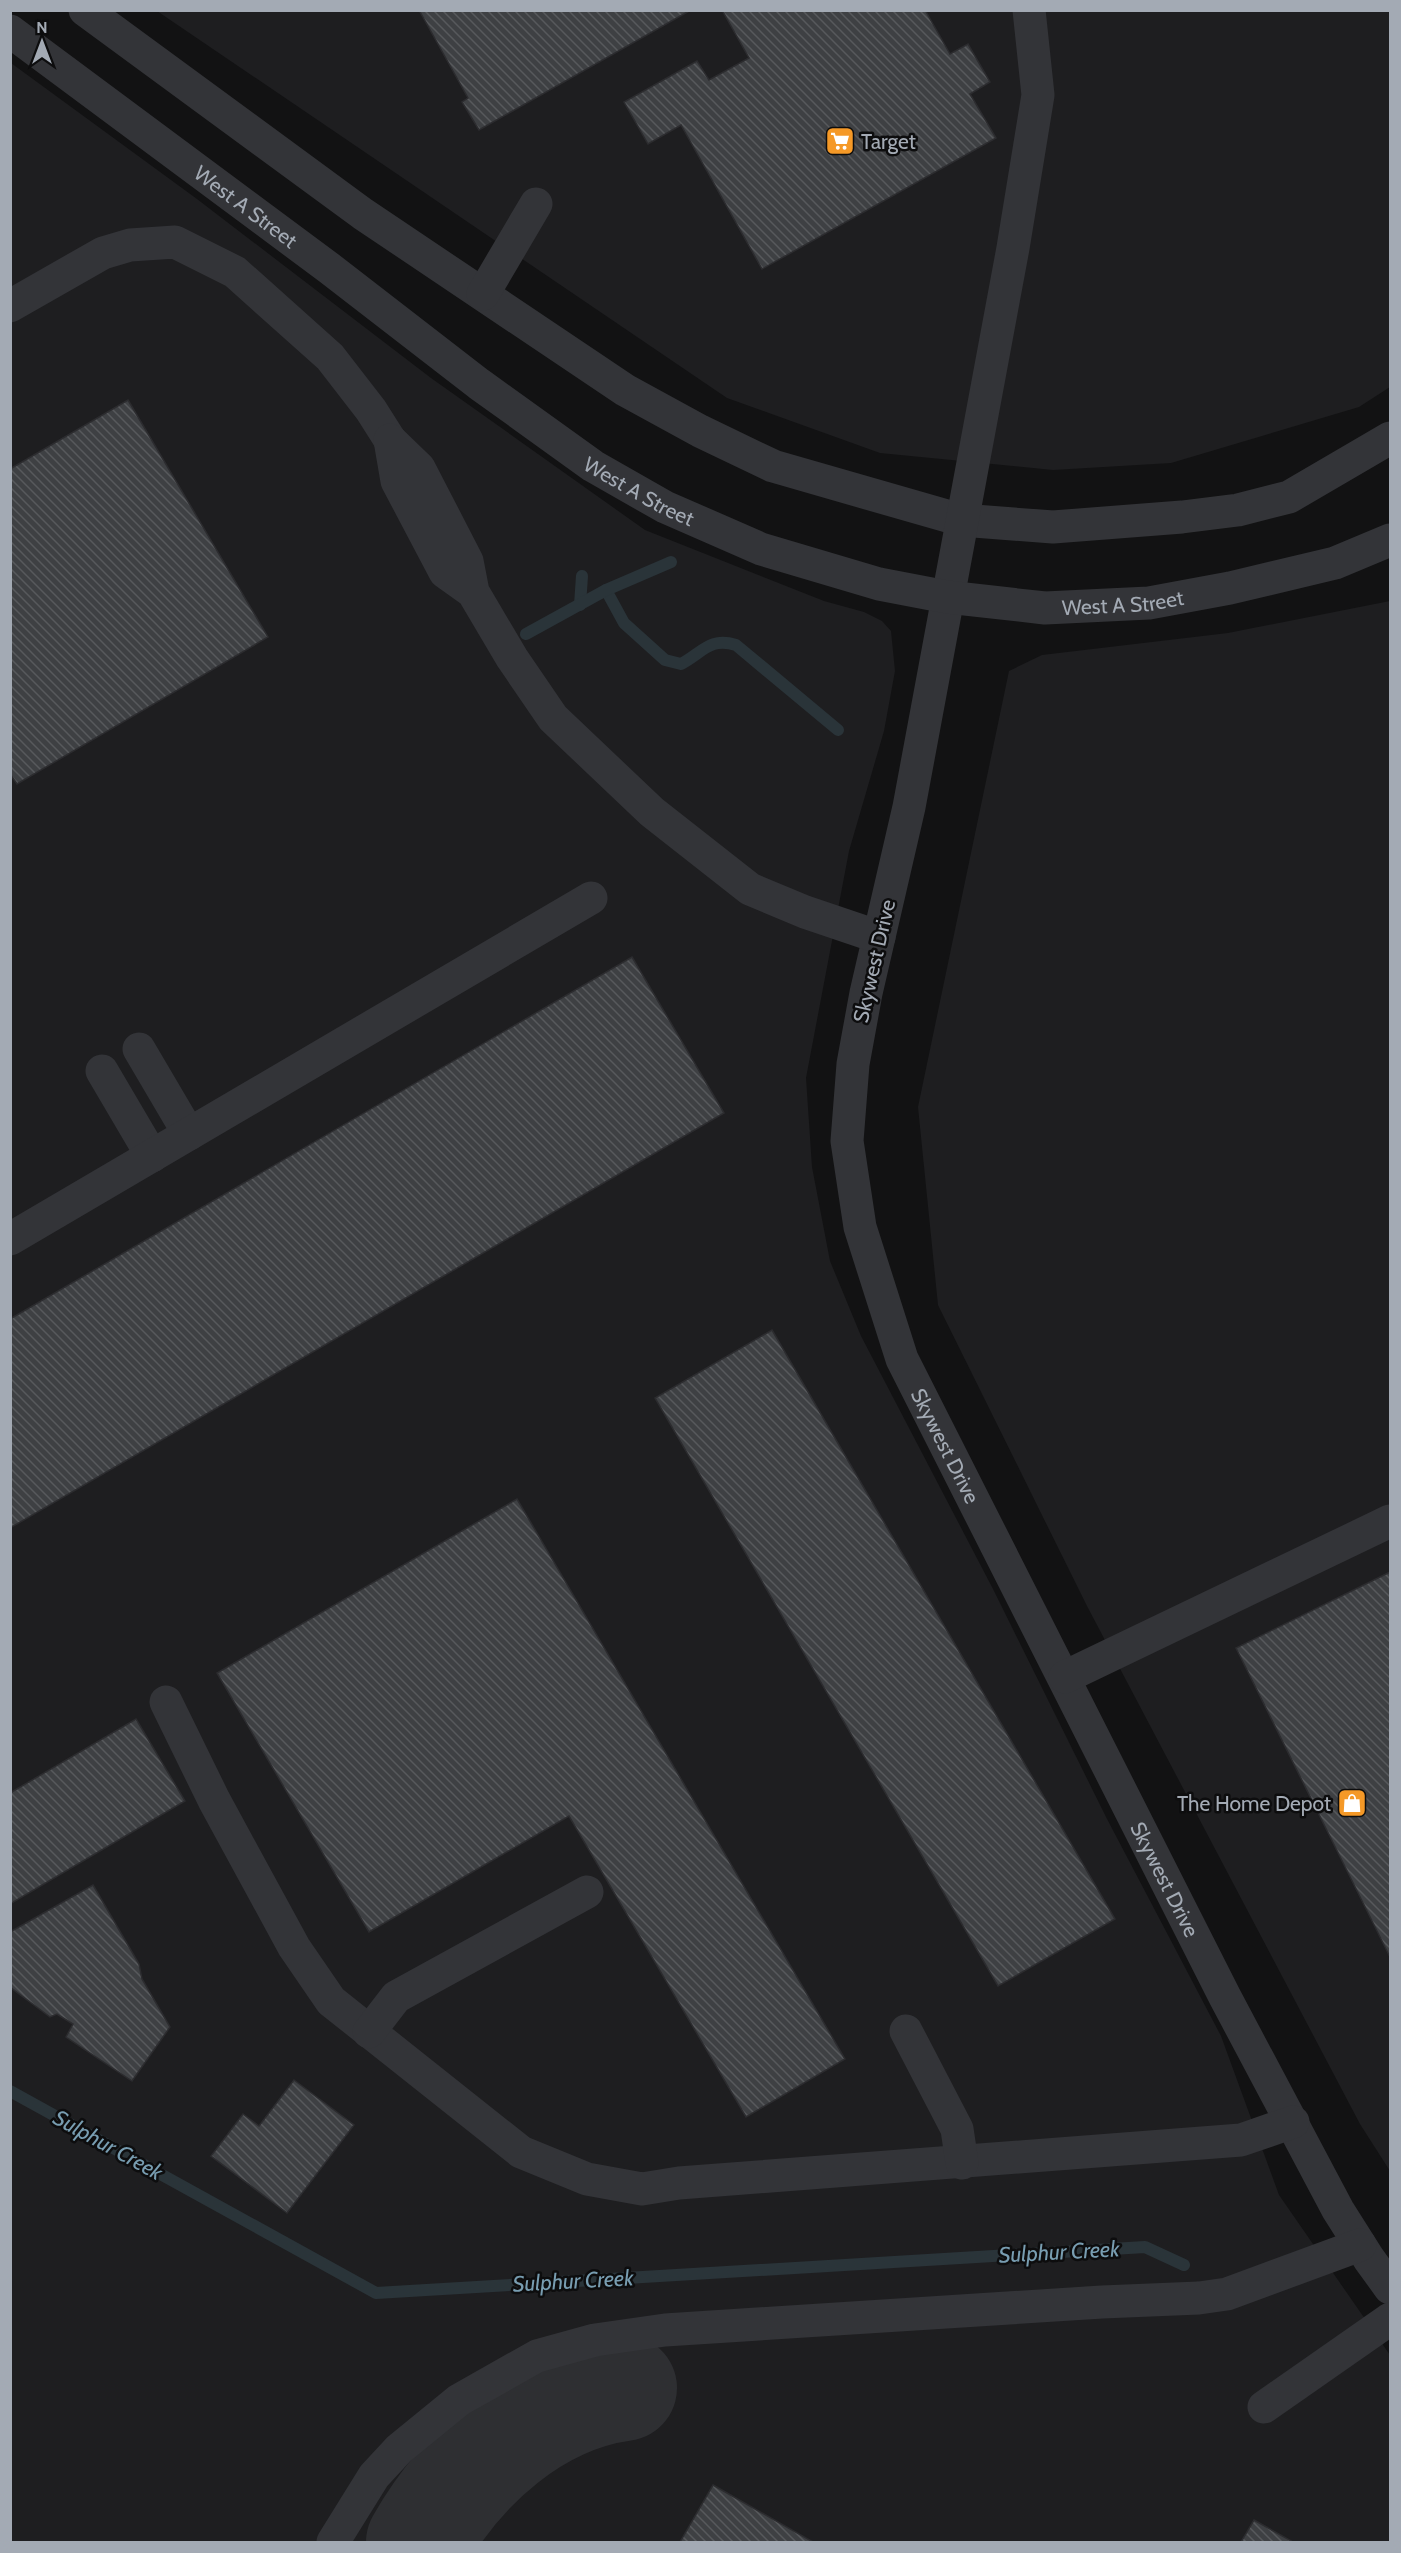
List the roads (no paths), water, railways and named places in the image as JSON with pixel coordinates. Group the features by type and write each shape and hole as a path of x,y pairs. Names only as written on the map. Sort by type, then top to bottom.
{"street":[{"path":"85,10 363,214 625,390 773,466 961,520 1053,527 1182,517 1238,510 1289,497 1390,438"},
{"name":"Skywest Drive","path":"1029,10 1038,95 1013,248 909,807 866,993 853,1064 847,1141 861,1227 902,1359 1226,1997 1338,2210 1390,2288"},
{"name":"West A Street","path":"10,31 320,261 479,384 592,466 665,507 761,549 861,580 947,597 1045,608 1149,603 1230,588 1335,563 1390,540"},
{"path":"483,294 536,204"},
{"path":"10,306 103,253 129,245 175,242 235,272 330,357 371,410 390,440 420,468 467,561 473,592 512,658 553,718 652,812 750,889 805,912 879,937"},
{"path":"10,1239 591,898"},
{"path":"139,1049 189,1134"},
{"path":"102,1071 152,1156"},
{"path":"1065,1677 1390,1521"},
{"path":"166,1702 214,1800 294,1947 331,2001 521,2152 587,2179 642,2189 679,2183 1241,2140 1293,2122"},
{"path":"369,2032 396,1997 587,1892"},
{"path":"906,2031 957,2129 962,2163"},
{"path":"333,2542 374,2476 399,2449 459,2400 537,2356 595,2340 665,2330 1102,2302 1199,2298 1227,2294 1360,2245"},
{"path":"1264,2407 1390,2319"}],"waterway":[{"path":"526,634 606,590 671,562"},
{"path":"580,605 582,576"},
{"path":"606,590 624,623 665,660 681,664 713,644 736,645 838,730"},
{"name":"Sulphur Creek","path":"10,2091 376,2293 1145,2247 1184,2265"}],"place":[{"name":"Target","path":"840,141"},
{"name":"The Home Depot","path":"1352,1803"}]}
